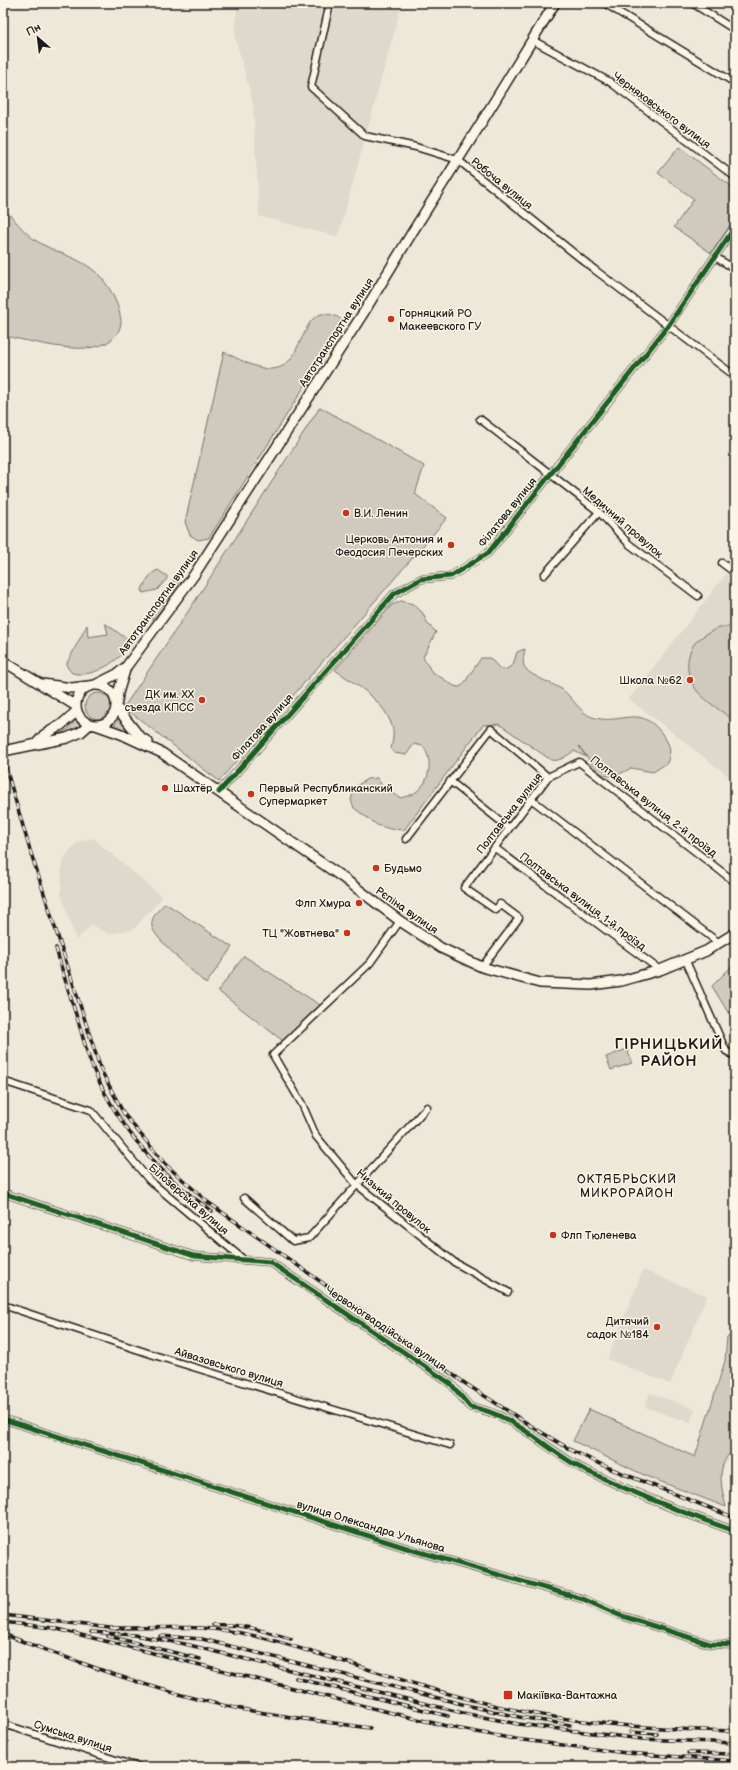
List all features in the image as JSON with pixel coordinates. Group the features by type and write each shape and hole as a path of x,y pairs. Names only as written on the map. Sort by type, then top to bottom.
{"main road":[{"name":"Автотранспортна вулиця","path":"126,667 194,575 364,312 555,3"},
{"path":"3,661 77,708 83,720 93,725"},
{"path":"36,744 44,735 61,725 77,708 79,694 92,685 117,674 126,667"},
{"path":"3,751 67,738 93,725 106,723 113,717 117,705 118,693 126,667"},
{"path":"35,682 72,688 92,685 105,686 113,693 117,705 139,736 162,753"},
{"name":"Рєпіна вулиця","path":"93,725 122,734 162,753 342,877 400,921 441,948 482,967 540,983 591,985 621,981 686,961 720,943 735,932"}],"street":[{"name":"Робоча вулиця","path":"330,3 311,87 365,136 416,147 458,160 595,270 735,376"},
{"path":"604,3 735,83"},
{"path":"692,3 735,30"},
{"name":"Черняховського вулиця","path":"532,40 610,82 735,177"},
{"name":"Філатова вулиця","path":"219,792 394,594 421,579 451,576 488,554 668,326 735,227"},
{"path":"715,257 735,269"},
{"name":"Медичний провулок","path":"480,419 599,512 629,544 698,596"},
{"path":"544,576 599,512"},
{"path":"722,563 735,573"},
{"path":"406,839 491,729 548,777"},
{"name":"Полтавська вулиця","path":"482,967 519,918 500,904 496,910 464,888 548,777 579,762"},
{"name":"Полтавська вулиця, 2-й проїзд","path":"579,762 735,882"},
{"path":"450,782 510,828"},
{"path":"532,799 720,943"},
{"name":"Полтавська вулиця, 1-й проїзд","path":"495,848 660,970"},
{"name":"Низький провулок","path":"400,921 370,963 272,1055 302,1104 316,1136 357,1185 454,1262 508,1292"},
{"path":"686,961 726,1051 735,1056"},
{"name":"Білозерська вулиця","path":"3,1081 91,1110 149,1180 244,1260"},
{"path":"244,1198 293,1241 309,1238 427,1107"},
{"name":"Червоногвардійська вулиця","path":"3,1193 194,1256 270,1262 451,1384 470,1407 477,1408 514,1423 581,1468 652,1500 735,1531"},
{"name":"Айвазовського вулиця","path":"3,1305 157,1356 450,1445"},
{"name":"вулиця Олександра Ульянова","path":"3,1419 416,1552 582,1600 619,1615 710,1644 735,1645"},
{"name":"Сумська вулиця","path":"3,1724 138,1767"}],"shaded area":[{"path":"237,3 402,3 338,237 259,216 253,103 235,37"},
{"path":"679,147 735,189 735,218 711,253 674,227 694,199 658,173"},
{"path":"3,208 26,233 35,240 85,265 97,273 106,283 116,302 121,320 121,325 118,332 107,343 94,347 62,347 3,336"},
{"path":"321,314 333,315 343,321 340,330 209,538 198,540 190,535 185,522 224,352 257,367 274,369 282,366 289,361 293,355 310,322"},
{"path":"320,407 424,466 415,494 447,518 219,781 124,707 195,601"},
{"path":"158,570 167,576 167,579 157,590 143,593 142,590 146,581"},
{"name":"Школа №62","path":"726,574 735,581 735,781 629,699"},
{"path":"175,580 181,583 154,619 149,619 148,615 171,582"},
{"path":"401,601 413,604 422,612 428,624 436,632 423,657 431,671 454,686 459,687 463,685 481,658 490,658 499,668 505,670 513,665 517,652 525,649 523,662 524,667 529,672 563,690 580,709 588,715 603,719 639,717 647,720 656,727 665,738 669,747 670,753 667,763 653,772 631,768 612,776 606,775 600,773 595,768 579,746 586,757 574,751 566,757 551,760 499,724 483,725 404,830 390,829 377,825 354,808 351,800 355,787 367,779 377,778 385,790 401,798 411,795 415,793 425,782 429,770 428,758 423,746 414,744 406,755 394,753 391,749 393,730 390,720 384,711 370,695 335,670 392,605"},
{"path":"105,623 132,643 121,656 106,667 89,673 72,673 67,667 67,663 87,625 88,637 108,634"},
{"path":"719,627 735,627 735,721 711,704 698,692 691,681 689,674 688,661 691,649 703,636"},
{"path":"98,693 107,697 111,706 107,715 98,719 89,715 85,706 89,697"},
{"path":"120,719 128,732 127,733 113,727"},
{"path":"76,720 83,727 79,730 51,739 68,729"},
{"path":"93,838 162,897 134,929 109,934 92,925 76,940 61,894 62,861 76,843"},
{"path":"165,903 232,947 206,984 167,947 154,932 152,920"},
{"path":"244,956 320,1005 283,1041 218,991"},
{"path":"735,963 735,1016 729,1014 712,986"},
{"path":"627,1049 632,1063 611,1070 606,1057"},
{"path":"735,1233 735,1253 730,1249 729,1244"},
{"name":"Дитячий садок №184","path":"643,1270 707,1296 670,1384 607,1359"},
{"path":"735,1333 735,1448 724,1461 721,1476 722,1491 726,1507 646,1476 573,1441 589,1409 695,1457 725,1361 727,1337"},
{"path":"650,1393 695,1409 690,1423 645,1407"}],"railway":[{"path":"3,758 30,850 101,1070 124,1114 165,1164 209,1203 466,1384 536,1429 571,1450 609,1468 735,1518"},
{"path":"56,948 90,1061 105,1094 130,1132 159,1167 193,1198 212,1211"},
{"path":"3,1615 118,1629"},
{"path":"3,1622 53,1628 455,1728 515,1739 626,1753 735,1761"},
{"path":"213,1625 243,1626 291,1639"},
{"path":"113,1628 204,1628 243,1633 279,1642 433,1689 508,1709 605,1724 670,1729 735,1731"},
{"path":"91,1632 134,1635 185,1644 463,1713 518,1724 642,1739 735,1743"},
{"path":"3,1634 58,1655 169,1692 262,1713 370,1728"},
{"path":"108,1636 200,1659"},
{"path":"160,1636 202,1639 470,1706 519,1717 570,1725"},
{"path":"296,1678 448,1716"},
{"path":"630,1732 657,1734"},
{"path":"688,1753 735,1754"}],"cycle path":[{"path":"219,792 394,594 421,579 451,576 488,553 668,326 735,227"},
{"path":"3,1193 194,1256 270,1262 451,1384 470,1407 500,1416 528,1432 567,1460 591,1473 664,1505 735,1531"},
{"path":"3,1419 416,1551 583,1599 619,1615 710,1644 735,1645"}],"place":[{"name":"Горняцкий РО Макеевского ГУ","path":"391,319"},
{"name":"В.И. Ленин","path":"346,513"},
{"name":"Церковь Антония и Феодосия Печерских","path":"451,545"},
{"name":"Школа №62","path":"690,680"},
{"name":"ДК им. XX съезда КПСС","path":"202,700"},
{"name":"Шахтёр","path":"165,788"},
{"name":"Первый Республиканский Супермаркет","path":"251,794"},
{"name":"Будьмо","path":"376,868"},
{"name":"Флп Хмура","path":"359,903"},
{"name":"ТЦ \"Жовтнева\"","path":"347,933"},
{"name":"Флп Тюленева","path":"553,1235"},
{"name":"Дитячий садок №184","path":"657,1327"},
{"name":"Макіївка-Вантажна","path":"508,1695"}],"district":[{"name":"ГІРНИЦЬКИЙ РАЙОН","path":"669,1052"},
{"name":"ОКТЯБРЬСКИЙ МИКРОРАЙОН","path":"627,1186"}]}
